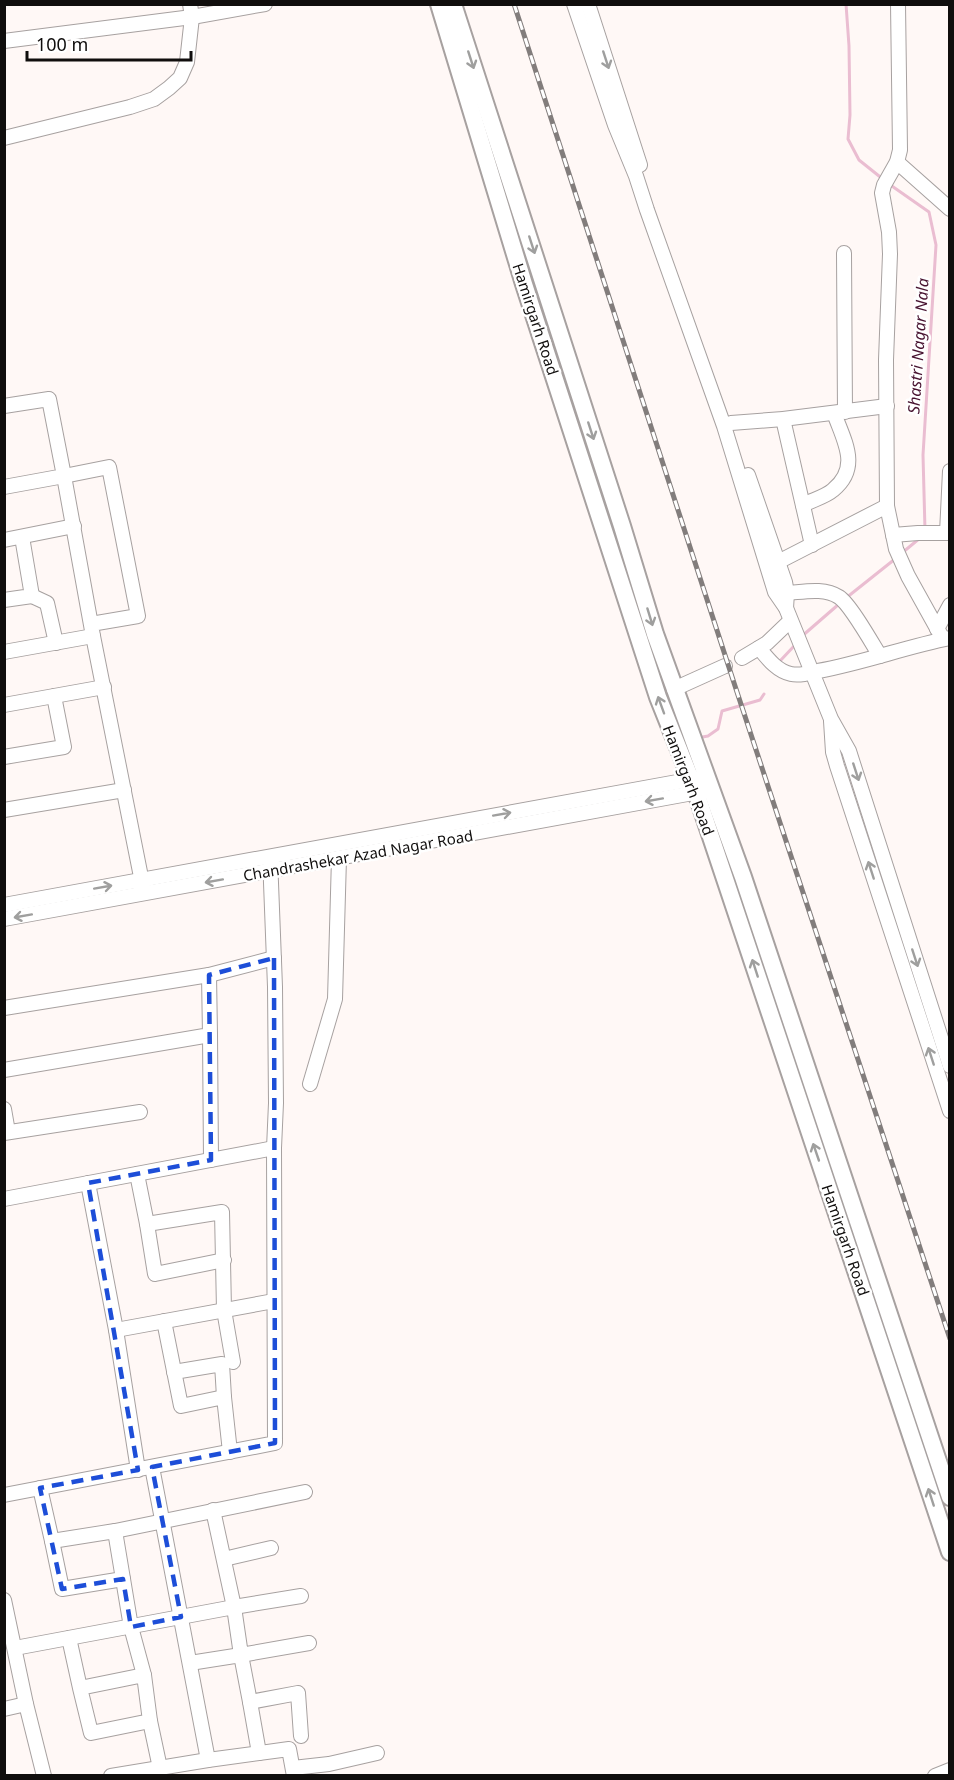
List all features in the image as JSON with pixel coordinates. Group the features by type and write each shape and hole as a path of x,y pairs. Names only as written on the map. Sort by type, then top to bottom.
{"main road":[{"name":"Hamirgarh Road","path":"439,4 524,284 654,686 743,877 950,1497"},
{"name":"Hamirgarh Road","path":"453,4 674,689 701,785 950,1552"}],"street":[{"path":"4,41 191,11 265,4"},
{"path":"574,4 615,125 636,176 721,418 775,592 786,600"},
{"path":"588,4 654,207 778,562 793,627 831,719 849,751 950,1066"},
{"path":"898,4 900,150 895,167 882,193 889,232 890,254 886,360 887,506 895,542 908,576 943,635"},
{"path":"4,138 154,99 180,78 187,62 191,11"},
{"path":"895,167 950,209"},
{"path":"803,505 831,492 840,483 850,465 840,412 844,253"},
{"path":"4,406 49,399 143,887"},
{"path":"730,423 887,406"},
{"path":"783,419 812,545"},
{"path":"4,487 109,467 138,616 56,643 4,652"},
{"path":"895,542 918,533 945,533 950,471"},
{"path":"778,562 887,506"},
{"path":"4,540 74,526"},
{"path":"22,537 32,596"},
{"path":"786,600 815,590 839,597 880,656"},
{"path":"4,600 32,596 47,603 56,643"},
{"path":"943,635 950,605"},
{"path":"742,658 793,627"},
{"path":"759,648 781,670 801,675 810,666 841,667 943,635"},
{"path":"674,689 725,666"},
{"path":"4,705 104,687"},
{"path":"4,757 64,747 54,696"},
{"path":"831,719 833,752 837,766 950,1111"},
{"name":"Chandrashekar Azad Nagar Road","path":"270,864 339,858 701,785"},
{"name":"Chandrashekar Azad Nagar Road","path":"4,919 143,887 701,785"},
{"path":"4,810 124,789"},
{"path":"310,1084 335,999 339,858"},
{"path":"4,1495 275,1443 274,1148 276,1103 270,864"},
{"name":"Chandrashekar Azad Nagar Road","path":"4,904 143,887"},
{"path":"4,1008 208,975 274,958"},
{"path":"208,975 211,1160"},
{"path":"4,1070 210,1035"},
{"path":"4,1109 6,1133 140,1112"},
{"path":"4,1199 274,1148"},
{"path":"136,1174 155,1274 224,1260"},
{"path":"88,1183 116,1329 138,1470"},
{"path":"147,1224 222,1212 224,1310 233,1362"},
{"path":"116,1329 274,1301"},
{"path":"164,1321 181,1406 224,1397"},
{"path":"174,1372 222,1364 230,1452"},
{"path":"152,1467 164,1520 208,1760"},
{"path":"40,1488 62,1589 123,1579"},
{"path":"52,1541 115,1531 305,1492"},
{"path":"213,1510 234,1607 259,1753"},
{"path":"115,1531 131,1627 144,1675 150,1721 160,1768"},
{"path":"224,1559 271,1548"},
{"path":"15,1648 301,1596"},
{"path":"4,1600 44,1776"},
{"path":"69,1638 91,1733 150,1721"},
{"path":"190,1662 309,1643"},
{"path":"80,1688 144,1675"},
{"path":"249,1702 298,1694 301,1736"},
{"path":"4,1709 26,1704"},
{"path":"111,1776 289,1749 293,1772 330,1770 377,1753"},
{"path":"935,1776 950,1770"}],"highlighted area":[{"path":"274,958 275,1443 152,1467 181,1617 131,1627 123,1579 62,1589 40,1488 138,1470 88,1183 211,1160 209,975"}],"waterway":[{"name":"Shastri Nagar Nala","path":"846,4 849,46 848,139 859,160 884,180"},
{"name":"Shastri Nagar Nala","path":"889,184 929,212 936,245 923,455 925,530"},
{"name":"Shastri Nagar Nala","path":"902,553 920,538"},
{"name":"Shastri Nagar Nala","path":"846,598 895,559"},
{"name":"Shastri Nagar Nala","path":"801,637 839,604"},
{"name":"Shastri Nagar Nala","path":"780,661 795,645"},
{"name":"Shastri Nagar Nala","path":"697,738 708,736 718,729 722,711 760,700 764,694"}],"railway":[{"path":"514,4 950,1339"}]}
